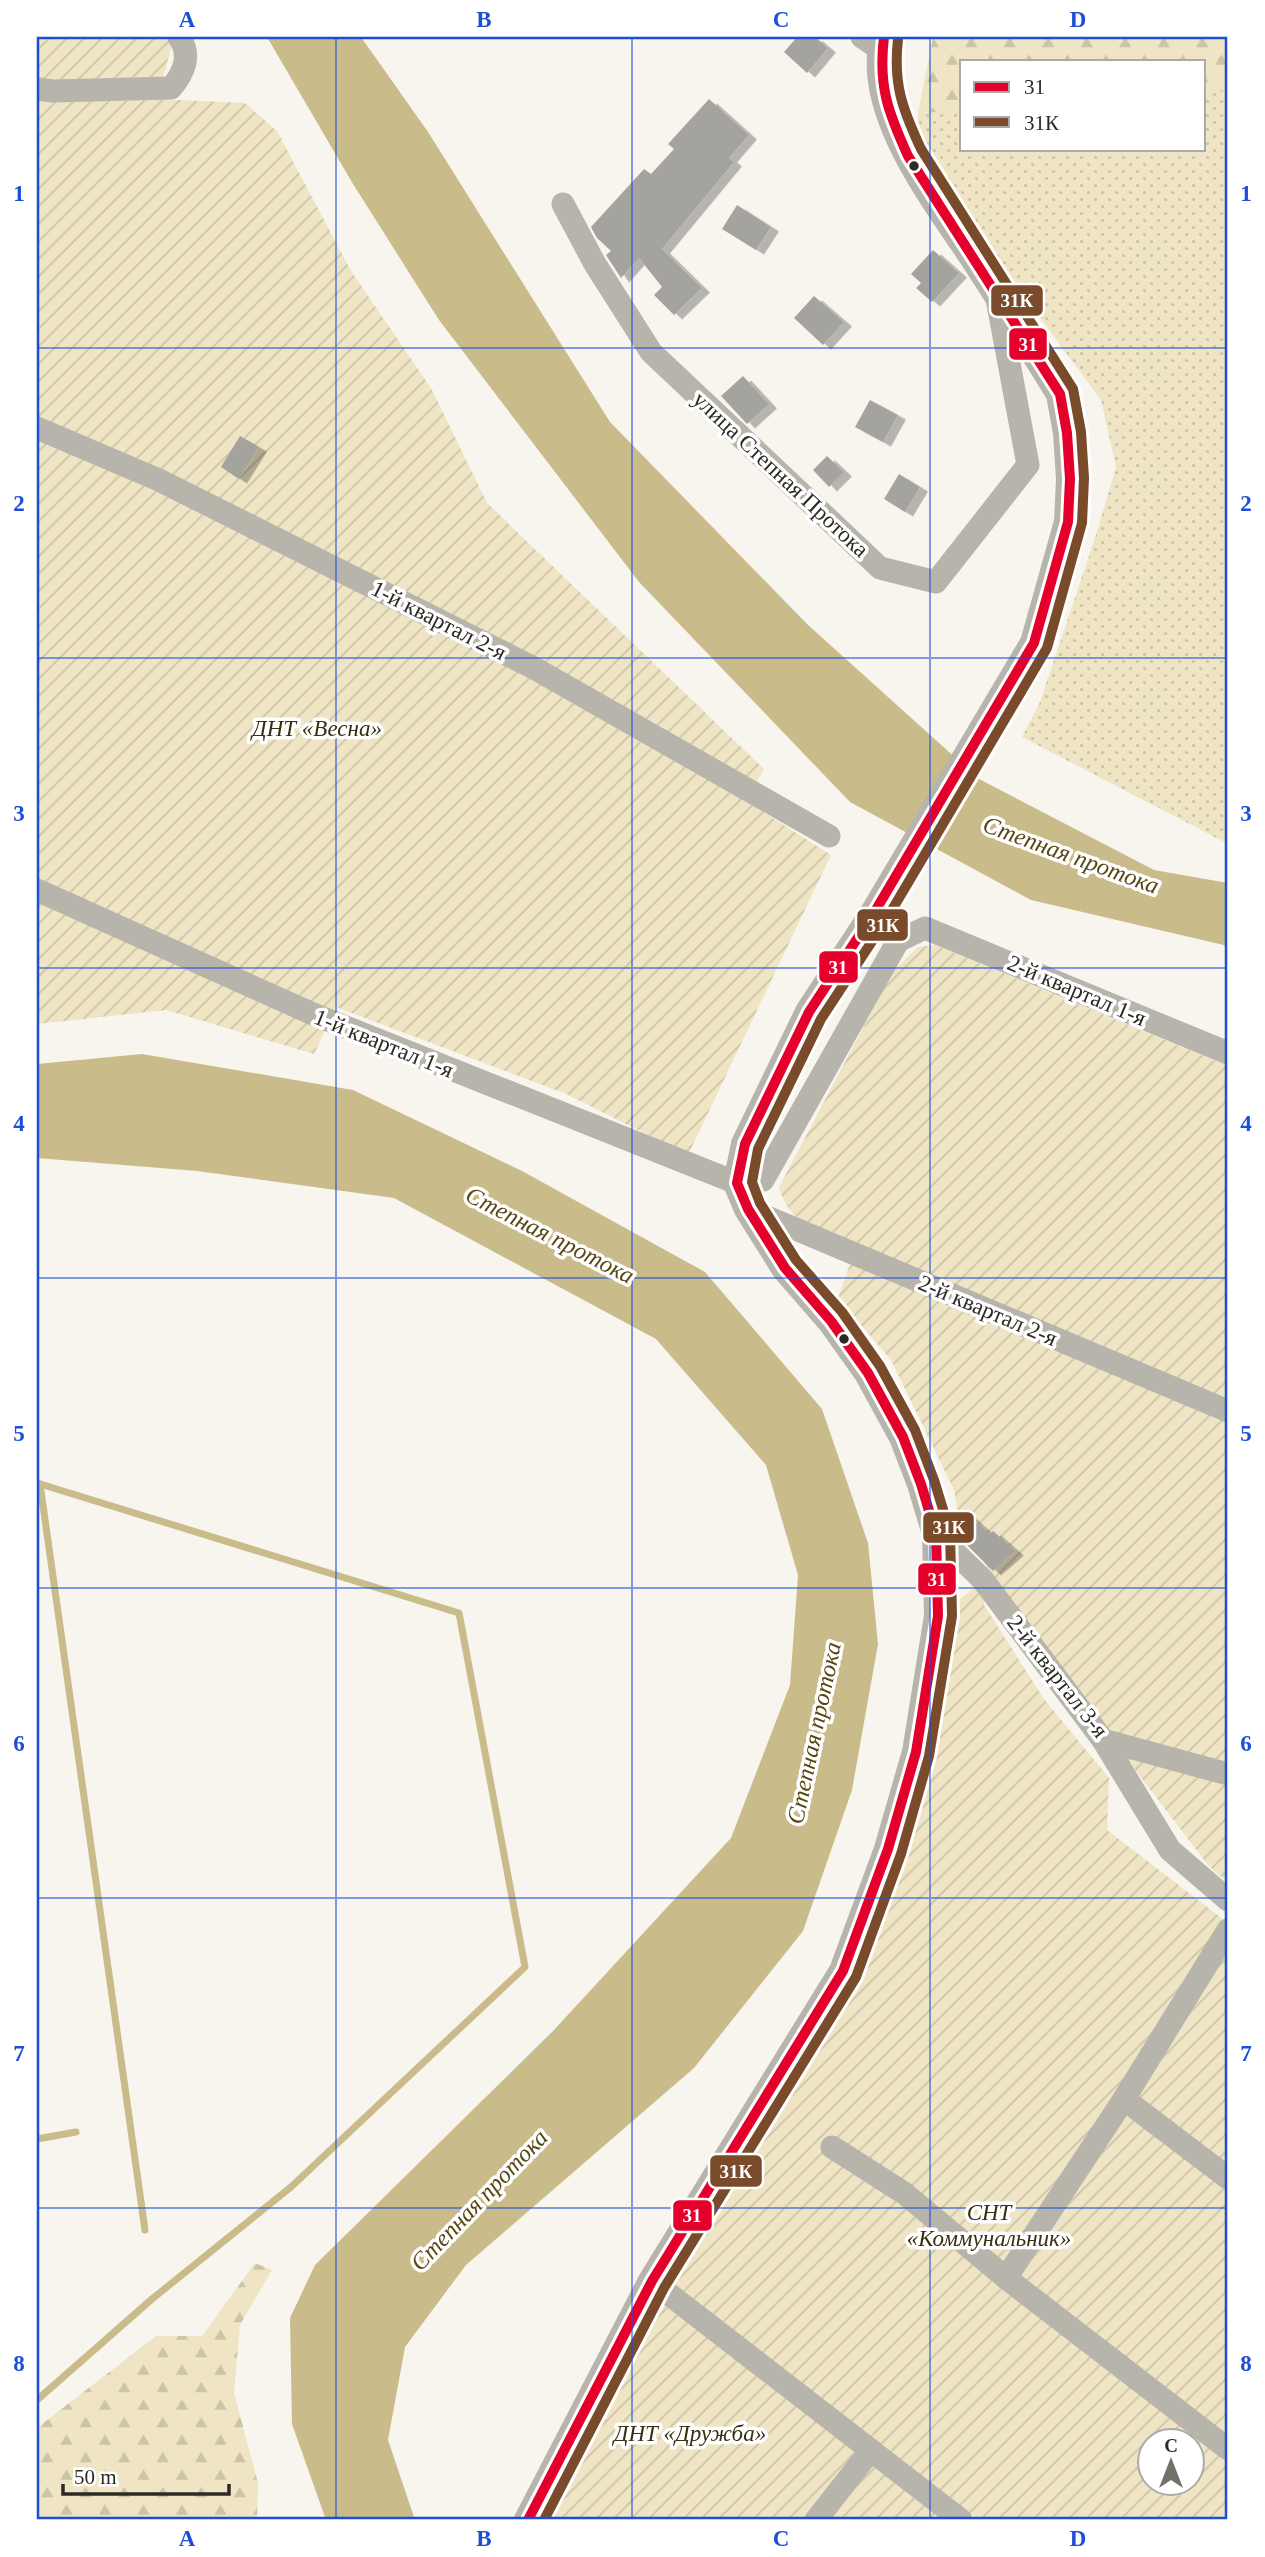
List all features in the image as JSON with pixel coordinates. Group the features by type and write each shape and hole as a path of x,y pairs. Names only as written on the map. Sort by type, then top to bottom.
{"street":[{"path":"37,89 53,91 171,88 182,75 186,64 184,44 179,37"},
{"path":"528,2520 652,2281 843,1971 888,1849 916,1752 938,1616 936,1534 903,1437 868,1373 831,1321 785,1268 748,1209 737,1183 744,1144 809,1012 878,907 1034,643 1068,522 1070,479 1067,433 1059,394 920,175 895,128 881,80 876,41"},
{"name":"улица Степная Протока","path":"563,204 595,264 651,352 880,568 936,582 1028,465 996,292"},
{"name":"1-й квартал 2-я","path":"37,428 159,480 534,668 830,836"},
{"name":"1-й квартал 1-я","path":"37,890 313,1014 737,1183"},
{"name":"2-й квартал 1-я","path":"737,1183 763,1180 898,941 925,928 1228,1053"},
{"name":"2-й квартал 2-я","path":"748,1209 1228,1410"},
{"name":"2-й квартал 3-я","path":"936,1534 983,1580 1103,1740 1228,1774"},
{"path":"1103,1740 1170,1850 1228,1900"},
{"path":"1006,2278 1124,2098 1228,1930"},
{"path":"1124,2098 1228,2178"},
{"path":"832,2147 904,2193 1006,2278 1228,2449"},
{"path":"652,2281 961,2520"},
{"path":"816,2520 871,2450"}],"green space":[{"name":"ДНТ «Весна»","path":"37,37 166,37 172,45 157,99 245,103 277,131 351,271 431,388 487,503 764,769 746,801 831,855 688,1155 566,1094 336,1007 314,1054 166,1010 37,1024"},
{"path":"933,37 1228,37 1228,92 1206,91 1206,60 960,60 960,111 918,113"},
{"path":"1206,91 1228,92 1228,844 1022,737 1040,702 1116,467 1101,400 921,157 918,113 960,111 960,150 1206,150"},
{"path":"935,945 1228,1066 1228,1883 1208,1865 1116,1745 961,1531 954,1490 891,1360 838,1298 856,1247 820,1232 799,1219 790,1211 779,1187 893,971 918,947"},
{"name":"СНТ «Коммунальник»","path":"983,1580 984,1605 1044,1699 1109,1778 1107,1830 1228,1923 1228,2520 979,2520 675,2286 859,1976 926,1768 958,1601"},
{"path":"255,2263 272,2270 240,2325 234,2393 258,2483 257,2520 37,2520 37,2428 156,2336 202,2336"},
{"name":"ДНТ «Дружба»","path":"662,2302 943,2520 548,2520"}],"water":[{"name":"Степная протока","path":"267,37 361,37 428,132 610,422 807,624 979,779 1154,870 1228,883 1228,946 1031,900 850,802 639,582 439,320 353,184"},
{"name":"Степная протока","path":"142,1054 353,1090 522,1171 705,1272 822,1409 868,1543 878,1644 852,1790 803,1931 694,2068 466,2265 405,2347 388,2440 415,2520 326,2520 292,2424 290,2318 315,2265 553,2031 731,1838 790,1685 798,1575 766,1465 656,1339 394,1198 197,1171 37,1158 37,1064"}],"building":[{"path":"797,37 815,37 828,48 807,73 784,52"},
{"path":"709,99 749,135 729,158 734,162 662,249 702,288 674,315 654,295 662,287 639,258 621,278 606,255 611,251 597,238 591,227 644,169 651,174 674,149 668,144"},
{"path":"737,205 771,227 756,250 722,229"},
{"path":"933,250 959,273 932,302 916,288 921,283 911,274"},
{"path":"814,296 844,322 823,345 794,318"},
{"path":"743,376 769,404 747,424 721,396"},
{"path":"870,400 898,415 883,442 855,427"},
{"path":"240,436 259,447 239,479 221,467"},
{"path":"827,456 844,472 829,487 813,470"},
{"path":"899,474 920,487 905,512 884,499"},
{"path":"967,1513 990,1534 993,1531 1016,1551 993,1571 952,1530"}],"waterway":[{"path":"37,1483 459,1613 525,1967 291,2187 152,2299 37,2400"},
{"path":"40,1484 145,2230"},
{"path":"37,2139 76,2132"}],"transit line":[{"name":"31","path":"528,2520 652,2281 843,1971 888,1849 916,1752 938,1616 936,1534 903,1437 868,1373 831,1321 785,1268 748,1209 737,1183 745,1144 809,1012 874,913 1034,643 1068,522 1070,479 1067,433 1060,394 908,156 886,98 882,70 884,37"},
{"name":"31К","path":"544,2520 664,2288 856,1977 901,1854 929,1756 952,1616 950,1532 915,1430 880,1366 842,1312 796,1260 760,1203 752,1182 758,1149 821,1019 886,920 1047,648 1082,523 1084,478 1081,432 1073,389 921,149 900,96 898,39"}]}
